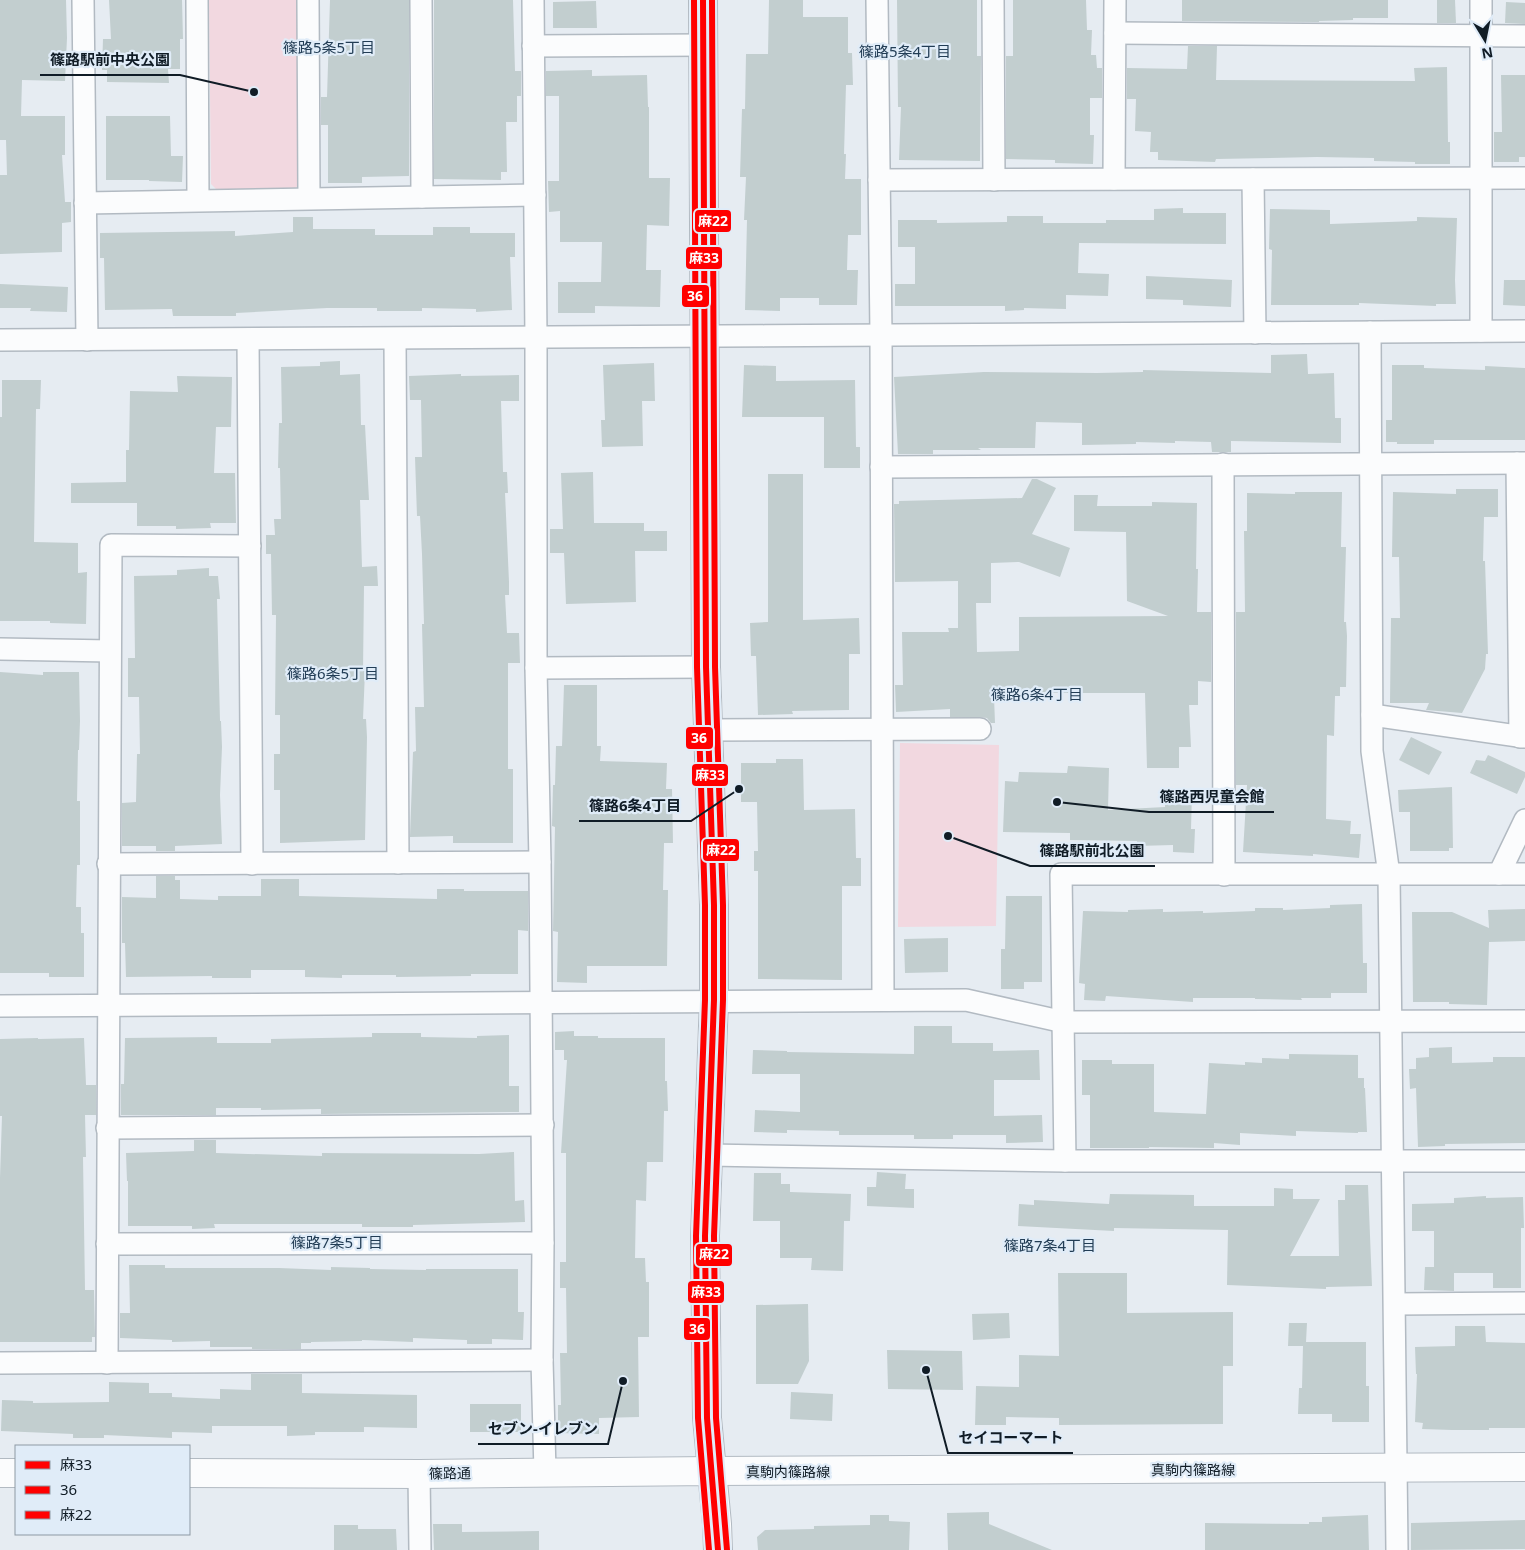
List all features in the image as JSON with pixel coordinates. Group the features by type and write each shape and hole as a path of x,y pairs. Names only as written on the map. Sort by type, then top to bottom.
{"main road":[{"path":"702,0 706,667 714,904 714,1000 705,1236 707,1399 718,1550"},
{"name":"真駒内篠路線","path":"712,1471 1525,1467"},
{"name":"篠路通","path":"190,1473 419,1474 712,1471"},
{"path":"0,1473 15,1473"}],"street":[{"path":"83,0 87,340"},
{"path":"197,0 198,200"},
{"path":"308,0 309,198"},
{"path":"421,0 422,197"},
{"path":"533,0 536,668 542,1002 542,1360 545,1472"},
{"path":"878,0 883,1000"},
{"path":"993,0 994,180"},
{"path":"1114,179 1115,0"},
{"path":"1480,0 1481,331"},
{"path":"1115,33 1525,36"},
{"path":"534,46 703,45"},
{"path":"879,180 1525,178"},
{"path":"1254,179 1255,333"},
{"path":"85,203 535,195"},
{"path":"0,340 1525,331"},
{"path":"1370,332 1372,751 1389,875 1397,1550"},
{"path":"248,339 252,864"},
{"path":"395,339 398,863"},
{"path":"881,467 1521,463 1523,737 1372,714"},
{"path":"1223,464 1224,875"},
{"path":"107,1363 110,545 250,546"},
{"path":"0,649 110,651"},
{"path":"536,668 706,667"},
{"path":"707,730 980,729"},
{"path":"1499,874 1525,820"},
{"path":"108,864 540,862"},
{"path":"1065,1161 1061,874 1525,874"},
{"path":"0,1006 714,1000 966,1000 1064,1022 1525,1021"},
{"path":"107,1128 543,1125"},
{"path":"709,1155 1065,1161 1525,1161"},
{"path":"107,1244 543,1243"},
{"path":"1394,1304 1525,1303"},
{"path":"0,1363 542,1360"},
{"path":"419,1474 420,1550"}],"shaded area":[{"path":"209,0 298,0 299,185 295,188 217,190 211,184"},
{"path":"900,743 999,745 996,926 898,927"}],"building":[{"path":"0,0 66,0 65,81 22,80 21,116 65,116 65,155 62,155 65,202 71,202 71,222 62,223 62,252 0,254 0,175 7,175 6,140 0,140"},
{"path":"109,0 182,0 183,39 180,39 180,69 168,69 169,83 107,82 107,70 102,70 103,39 111,39"},
{"path":"330,0 409,0 409,176 362,177 362,183 328,183 328,125 321,125 321,97 327,97"},
{"path":"434,0 513,0 515,71 521,71 521,96 517,96 517,122 506,122 507,172 501,172 501,180 434,179"},
{"path":"769,0 803,0 803,17 848,17 848,53 852,53 853,85 846,85 845,179 861,179 861,235 848,235 847,270 858,270 857,305 819,305 819,298 780,298 780,311 745,310 747,220 744,220 746,177 740,177 742,109 745,109 746,54 768,54"},
{"path":"897,0 977,0 977,56 981,56 980,161 899,160 901,107 898,107"},
{"path":"1013,0 1086,0 1087,30 1092,30 1091,55 1096,55 1097,68 1102,68 1102,98 1090,98 1090,135 1094,135 1093,164 1055,163 1055,160 1006,159 1006,56 1013,56"},
{"path":"1182,0 1388,0 1388,18 1353,18 1353,20 1319,22 1182,21"},
{"path":"1437,0 1455,0 1456,23 1437,23"},
{"path":"596,1 597,28 553,28 553,2"},
{"path":"1506,2 1525,3 1525,24 1505,23"},
{"path":"1188,46 1217,46 1216,80 1415,81 1414,68 1447,67 1450,164 1374,161 1374,158 1317,157 1216,159 1215,162 1158,160 1158,152 1150,152 1151,132 1135,131 1136,99 1127,99 1127,68 1187,69"},
{"path":"592,70 592,76 647,75 649,178 670,178 669,226 647,225 646,270 661,270 660,307 595,306 595,313 558,313 558,282 601,282 602,242 560,242 560,211 549,212 548,181 559,181 559,96 546,96 546,71"},
{"path":"1501,75 1525,75 1525,157 1519,157 1519,162 1494,162 1494,132 1502,132"},
{"path":"106,116 170,116 171,156 183,156 182,182 106,180"},
{"path":"1183,208 1183,213 1226,213 1226,244 1079,243 1078,273 1109,274 1108,296 1066,295 1066,309 1024,308 1024,310 1005,311 1005,306 895,306 895,284 915,284 915,247 898,247 898,220 937,220 937,223 1007,222 1007,216 1043,216 1043,223 1106,223 1106,220 1154,220 1154,209"},
{"path":"1270,209 1330,210 1330,224 1417,221 1417,217 1457,218 1456,304 1436,304 1436,306 1359,303 1359,305 1271,305 1272,250 1269,249"},
{"path":"293,217 313,217 313,229 375,229 375,235 433,235 433,227 470,227 470,233 515,233 515,257 510,257 512,310 476,312 476,309 422,308 422,311 377,311 377,308 327,308 236,313 236,316 173,316 172,309 105,310 104,258 100,258 100,233 235,231 235,236 293,232"},
{"path":"1146,276 1232,280 1231,307 1183,305 1183,300 1146,299"},
{"path":"1504,280 1525,280 1525,306 1503,305"},
{"path":"0,284 68,287 67,312 30,311 31,308 0,308"},
{"path":"1307,354 1308,374 1334,373 1335,418 1341,418 1341,443 1231,441 1231,452 1212,452 1211,442 1175,441 1175,443 1136,442 1136,444 1082,445 1082,423 1036,422 1035,448 978,448 981,450 933,450 933,454 898,454 894,377 984,372 1097,373 1143,372 1143,370 1271,373 1271,355"},
{"path":"340,361 340,375 360,374 361,425 365,425 369,500 360,500 362,567 377,566 378,586 364,586 363,671 365,671 363,719 366,719 367,737 365,840 280,843 280,790 274,790 274,754 280,754 280,715 275,715 276,615 272,615 271,554 266,554 266,535 275,535 274,519 281,519 280,468 278,468 279,423 282,423 281,367 320,366 320,362"},
{"path":"654,363 655,401 642,401 643,446 602,447 601,420 605,420 603,365"},
{"path":"744,365 776,366 776,381 855,380 856,447 860,447 860,468 824,468 824,417 742,417"},
{"path":"1392,365 1424,365 1424,368 1485,370 1485,366 1525,368 1525,440 1434,440 1434,444 1397,444 1397,442 1386,442 1386,420 1392,420"},
{"path":"461,374 461,376 519,375 519,401 501,401 503,472 507,472 508,493 505,493 509,582 509,595 505,595 507,633 519,633 520,663 508,663 508,769 513,769 513,843 453,843 453,836 410,837 413,752 416,751 415,707 424,707 422,624 424,624 420,516 417,516 415,457 422,457 421,400 410,400 409,376"},
{"path":"177,376 232,377 231,427 216,427 214,473 235,473 236,523 210,523 211,528 176,529 176,526 137,526 137,503 71,503 71,483 126,482 126,450 129,450 130,391 178,392"},
{"path":"2,380 41,380 40,409 36,409 34,542 78,543 78,573 87,572 86,624 50,623 50,621 0,621 0,417 2,417"},
{"path":"593,472 594,523 644,523 644,531 667,531 667,551 635,551 636,602 566,604 564,553 550,553 550,529 563,529 561,473"},
{"path":"768,474 803,474 803,620 859,618 860,654 849,654 849,710 792,711 793,714 758,715 756,656 751,656 750,623 768,622"},
{"path":"1032,479 1037,479 1056,488 1032,534 1070,548 1060,577 1019,562 991,563 991,603 976,603 977,652 1019,651 1019,617 1168,616 1127,601 1126,532 1074,531 1074,495 1098,495 1097,506 1152,506 1152,502 1197,503 1197,612 1211,612 1211,682 1198,681 1198,705 1189,705 1191,747 1179,747 1179,768 1147,768 1145,693 1009,693 1009,696 994,697 995,723 991,723 987,718 980,717 950,717 950,709 896,712 895,685 903,685 902,632 949,632 948,628 958,628 958,581 895,582 894,504 899,504 899,501 1022,498"},
{"path":"1456,489 1498,489 1498,517 1484,517 1483,561 1485,561 1488,654 1486,654 1485,669 1462,713 1426,710 1429,703 1390,703 1391,618 1400,618 1399,557 1392,557 1393,492 1456,494"},
{"path":"1295,492 1342,492 1341,547 1346,547 1344,622 1346,622 1347,636 1346,687 1340,687 1340,696 1335,696 1334,736 1327,735 1326,819 1351,821 1350,834 1361,834 1359,858 1313,854 1313,856 1243,852 1247,785 1236,785 1236,612 1245,612 1244,531 1247,531 1247,493 1295,494"},
{"path":"209,568 209,576 218,576 220,599 217,599 222,747 220,795 222,844 175,846 175,851 156,851 156,846 122,846 122,803 136,802 137,754 140,754 139,697 128,697 128,658 135,658 134,576 177,575 177,570"},
{"path":"0,672 43,675 43,672 79,672 80,721 77,801 80,801 80,865 77,865 76,907 81,907 81,933 84,933 84,977 49,977 49,973 0,973"},
{"path":"564,685 597,685 597,746 601,746 600,761 667,763 666,789 672,789 673,843 664,843 663,890 668,890 667,966 587,966 587,983 557,982 558,932 553,931 555,827 552,826 556,746 562,746"},
{"path":"1411,737 1442,752 1429,775 1399,760"},
{"path":"1488,755 1525,772 1525,777 1517,794 1470,773 1476,760 1485,761"},
{"path":"776,759 803,759 804,810 855,809 856,858 861,858 861,886 842,886 842,980 758,979 758,871 754,871 754,851 758,851 757,802 741,802 741,763 776,763"},
{"path":"1068,766 1109,768 1108,810 1165,807 1165,791 1192,792 1191,829 1195,829 1194,853 1173,852 1173,845 1137,846 1137,841 1070,840 1070,833 1003,832 1005,781 1018,782 1019,772 1067,773"},
{"path":"1452,787 1453,848 1449,848 1449,851 1410,851 1410,812 1399,812 1398,790"},
{"path":"156,876 175,876 175,880 180,880 180,899 218,900 218,896 261,896 261,879 299,879 299,896 437,899 437,889 528,891 528,931 518,930 518,974 396,977 396,975 342,975 342,978 305,977 305,970 251,970 251,978 212,978 212,976 126,977 125,943 122,943 122,897 156,898"},
{"path":"1006,896 1042,896 1042,982 1024,982 1024,989 1001,989 1001,949 1005,949"},
{"path":"1362,904 1363,963 1367,963 1367,993 1331,993 1331,998 1301,998 1302,1000 1193,998 1193,1002 1106,996 1105,1001 1084,1000 1085,984 1079,983 1083,911 1128,912 1128,910 1163,909 1163,912 1203,911 1203,913 1255,911 1255,908 1283,908 1283,910 1330,908 1330,905"},
{"path":"1525,909 1525,941 1489,942 1487,1005 1413,1002 1412,912 1452,912 1489,928 1488,910"},
{"path":"948,938 948,972 905,973 904,939"},
{"path":"914,1026 952,1026 952,1043 993,1043 993,1051 1039,1050 1040,1080 994,1080 994,1116 1042,1115 1043,1142 1006,1143 1006,1135 953,1135 953,1139 914,1139 914,1135 839,1135 839,1131 787,1130 787,1133 754,1132 755,1110 800,1112 800,1074 752,1074 753,1050 914,1054"},
{"path":"574,1031 574,1036 598,1036 598,1038 665,1038 665,1081 667,1081 668,1111 664,1111 663,1162 647,1162 646,1201 636,1200 635,1258 645,1258 646,1282 649,1282 649,1337 638,1337 639,1417 599,1418 599,1434 558,1433 558,1405 561,1405 560,1353 567,1353 566,1288 560,1288 560,1262 566,1262 566,1153 561,1153 567,1060 564,1060 564,1050 555,1050 555,1032"},
{"path":"372,1033 421,1033 421,1037 477,1038 477,1036 509,1035 509,1086 519,1086 519,1112 321,1114 321,1109 261,1110 261,1108 216,1108 216,1115 121,1115 121,1084 124,1084 125,1038 217,1037 217,1043 271,1043 271,1039 372,1037"},
{"path":"84,1038 86,1085 96,1085 96,1115 85,1115 86,1157 83,1157 85,1290 94,1290 95,1337 92,1337 92,1342 0,1342 2,1116 0,1116 0,1039"},
{"path":"1452,1047 1452,1063 1493,1062 1493,1057 1525,1057 1525,1143 1445,1144 1445,1146 1418,1147 1416,1088 1410,1089 1409,1069 1416,1069 1416,1058 1429,1057 1429,1048"},
{"path":"1289,1054 1358,1055 1358,1078 1364,1078 1367,1132 1296,1131 1296,1136 1240,1133 1240,1145 1214,1143 1214,1148 1090,1148 1090,1095 1082,1095 1082,1060 1112,1060 1112,1064 1154,1064 1154,1112 1206,1114 1209,1063 1245,1065 1245,1062 1262,1063 1262,1058 1289,1059"},
{"path":"194,1140 216,1140 216,1153 322,1156 322,1153 479,1154 514,1152 515,1201 524,1200 525,1222 413,1225 413,1227 362,1227 362,1224 214,1224 215,1228 192,1229 192,1226 128,1226 126,1153 194,1151"},
{"path":"877,1172 906,1174 905,1189 914,1189 914,1208 867,1206 867,1187 876,1187"},
{"path":"754,1173 781,1173 781,1184 790,1184 790,1192 851,1194 850,1221 844,1221 843,1271 811,1270 812,1258 780,1258 780,1221 753,1221"},
{"path":"1345,1185 1368,1185 1372,1286 1326,1287 1326,1289 1227,1285 1228,1230 1114,1228 1114,1231 1018,1226 1019,1204 1034,1205 1034,1200 1109,1204 1110,1194 1194,1195 1194,1206 1274,1206 1274,1188 1293,1189 1293,1199 1320,1199 1290,1256 1339,1256 1338,1200 1345,1200"},
{"path":"1486,1196 1486,1198 1523,1197 1524,1228 1521,1228 1521,1288 1493,1288 1493,1273 1454,1273 1454,1291 1424,1290 1425,1267 1434,1267 1434,1231 1412,1231 1412,1204 1454,1203 1454,1198"},
{"path":"129,1265 165,1265 165,1268 331,1270 331,1267 426,1270 518,1269 518,1312 524,1312 523,1340 492,1339 492,1344 467,1344 467,1340 413,1338 413,1342 362,1340 311,1342 301,1343 301,1349 252,1349 252,1347 210,1347 210,1341 172,1342 172,1340 120,1338 120,1313 130,1313"},
{"path":"1058,1273 1127,1273 1127,1313 1233,1312 1233,1366 1223,1366 1223,1424 1059,1425 1059,1418 1006,1417 1006,1425 975,1425 976,1386 1019,1387 1019,1355 1059,1356"},
{"path":"808,1304 809,1361 798,1384 756,1384 756,1305"},
{"path":"1009,1313 1010,1338 973,1340 972,1314"},
{"path":"1289,1323 1307,1323 1306,1342 1366,1342 1366,1386 1369,1386 1369,1422 1332,1422 1332,1414 1298,1414 1299,1388 1302,1388 1303,1346 1288,1346"},
{"path":"1455,1326 1485,1326 1486,1342 1525,1343 1525,1428 1489,1428 1489,1430 1422,1429 1423,1423 1415,1422 1417,1374 1415,1347 1455,1346"},
{"path":"887,1350 962,1351 963,1390 888,1389"},
{"path":"251,1374 302,1374 302,1393 417,1395 417,1428 364,1427 364,1432 315,1432 315,1435 287,1436 287,1426 212,1426 212,1433 172,1432 172,1438 104,1435 104,1438 73,1438 73,1434 1,1431 2,1400 33,1401 33,1403 109,1402 109,1382 149,1383 149,1393 172,1393 172,1397 220,1399 220,1389 251,1390"},
{"path":"791,1392 833,1394 832,1421 790,1419"},
{"path":"470,1404 521,1404 521,1432 470,1432"},
{"path":"989,1512 989,1524 1052,1550 948,1550 947,1513"},
{"path":"870,1515 889,1515 889,1521 910,1522 909,1550 758,1550 757,1537 765,1530 814,1529 814,1526 870,1525"},
{"path":"1368,1515 1369,1550 1205,1550 1205,1523 1309,1524 1309,1522 1322,1522 1322,1517"},
{"path":"1525,1520 1525,1549 1411,1550 1411,1523"},
{"path":"433,1524 462,1524 462,1532 539,1531 539,1550 434,1550"},
{"path":"334,1525 358,1525 358,1529 396,1529 397,1550 334,1550"}],"transit line":[{"name":"36","path":"694,0 697,667 705,905 705,1000 696,1236 698,1418 709,1550"},
{"name":"麻33","path":"703,0 706,667 714,905 714,1000 705,1236 707,1418 718,1550"},
{"name":"麻22","path":"712,0 715,667 723,905 723,1000 714,1236 716,1418 727,1550"}],"place":[{"name":"篠路駅前中央公園","path":"254,92"},
{"name":"篠路6条4丁目","path":"739,789"},
{"name":"篠路西児童会館","path":"1057,802"},
{"name":"篠路駅前北公園","path":"948,836"},
{"name":"セイコーマート","path":"926,1370"},
{"name":"セブン-イレブン","path":"623,1381"}],"district":[{"name":"篠路5条5丁目","path":"329,47"},
{"name":"篠路5条4丁目","path":"905,51"},
{"name":"篠路6条5丁目","path":"333,673"},
{"name":"篠路6条4丁目","path":"1037,694"},
{"name":"篠路7条5丁目","path":"337,1242"},
{"name":"篠路7条4丁目","path":"1050,1245"}]}
